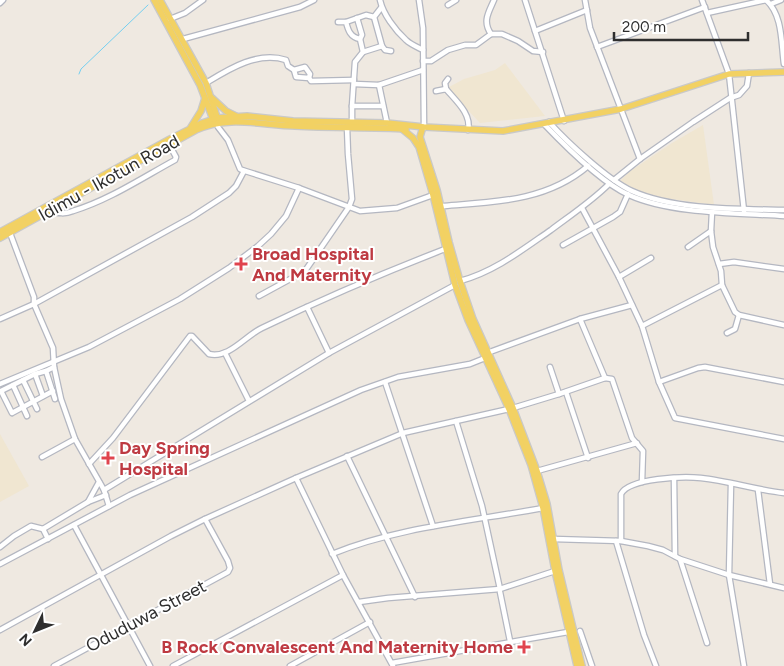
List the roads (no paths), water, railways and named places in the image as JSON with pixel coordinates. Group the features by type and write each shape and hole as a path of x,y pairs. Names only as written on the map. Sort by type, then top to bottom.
{"main road":[{"path":"154,0 208,97 236,116"},
{"path":"160,0 206,83 208,97 216,122"},
{"path":"0,232 202,123 247,121 293,126 494,133 621,109 728,74 784,72"},
{"path":"189,129 202,111 208,97"},
{"path":"216,122 236,116 308,122 388,123 420,130 503,131 548,124"},
{"name":"Idimu - Ikotun Road","path":"0,238 201,128 216,122"},
{"path":"402,129 413,138 419,147 434,196 445,249 457,283 473,319 486,356 538,471 547,504 582,666"},
{"path":"413,138 420,130"},
{"path":"420,130 441,206 457,283"},
{"path":"529,453 543,508 568,632 577,666"}],"street":[{"path":"0,3 3,0"},
{"path":"170,19 185,13 203,0"},
{"path":"183,39 300,8 314,0"},
{"path":"380,0 381,8 406,40 423,50"},
{"path":"419,0 423,28 420,130"},
{"path":"448,5 456,0"},
{"path":"491,34 486,18 494,0"},
{"path":"526,0 543,52 561,121"},
{"path":"584,0 590,28 640,159"},
{"path":"702,0 728,74 744,211"},
{"path":"707,12 766,0 771,4 782,38 784,61"},
{"path":"771,4 781,0"},
{"path":"597,47 705,7"},
{"path":"374,17 381,8"},
{"path":"535,31 587,10"},
{"path":"338,22 346,22 366,15 374,17"},
{"path":"374,17 382,46 384,50 391,51"},
{"path":"357,18 362,35 360,39 363,52"},
{"path":"346,22 350,34 354,38 360,39"},
{"path":"423,61 431,61 448,50 465,45 476,45 491,34 502,34 518,41 533,51 543,52"},
{"path":"352,122 355,62 363,52 382,46"},
{"path":"206,83 237,65 254,60 286,60 288,66 294,70 296,77 309,78 314,82 325,80 379,85 423,70"},
{"path":"294,70 304,67 310,74 309,78"},
{"path":"614,180 640,159 730,98 739,95 747,86 749,73"},
{"path":"448,79 445,83 446,89 469,119 468,130"},
{"path":"379,85 382,106 388,123"},
{"path":"436,91 446,89"},
{"path":"352,106 382,106"},
{"path":"216,122 228,140 240,169 299,188 360,211 397,208 434,196"},
{"path":"548,124 588,166 609,184 628,194 663,206 712,212 784,210"},
{"path":"548,124 614,180 630,190 665,201 784,216"},
{"path":"260,296 305,272 349,207 352,199 347,127"},
{"path":"51,210 64,213 73,212 105,198 175,160 176,157 170,146"},
{"path":"441,206 522,199 561,183 588,166"},
{"path":"0,319 34,304 192,217 229,193 236,186 244,171"},
{"path":"0,547 31,526 43,529 105,493 249,401 329,353 457,283 499,266 582,208 609,184"},
{"path":"0,384 89,347 180,299 229,268 271,234 286,216 299,188"},
{"path":"563,244 620,212 628,194"},
{"path":"582,208 619,276 642,326 659,382 675,418 784,438"},
{"path":"712,212 711,231 713,248 719,264 722,285 736,312 739,315 784,325"},
{"path":"688,247 711,231"},
{"path":"10,232 34,297 34,304 52,348 54,368 62,400 75,439 105,493 109,506"},
{"path":"90,464 113,438 190,336 209,354 225,353 256,331 307,306 445,249"},
{"path":"619,276 651,258"},
{"path":"719,264 734,262 784,270"},
{"path":"642,326 722,285"},
{"path":"307,306 329,353"},
{"path":"0,564 109,506 188,467 361,390 398,377 470,364 580,319 632,306"},
{"path":"727,333 735,329 739,315"},
{"path":"580,319 605,378"},
{"path":"225,353 249,401"},
{"path":"550,367 559,394"},
{"path":"659,382 705,367 784,382"},
{"path":"53,391 12,413 2,391 35,374 54,368"},
{"path":"46,371 55,399"},
{"path":"35,374 44,396"},
{"path":"0,630 205,519 402,433 511,409 605,378 612,379 632,438 642,448 644,453 642,482"},
{"path":"23,380 37,410"},
{"path":"385,382 433,526"},
{"path":"13,385 27,416"},
{"path":"566,392 588,458"},
{"path":"456,421 482,506 510,642"},
{"path":"42,457 75,439"},
{"path":"538,471 637,443"},
{"path":"347,456 416,597"},
{"path":"296,478 332,554 392,665 568,632"},
{"path":"674,478 675,556"},
{"path":"656,666 644,635 618,541 620,494 627,487 642,482 674,478 701,478 784,494"},
{"path":"88,502 99,482"},
{"path":"731,484 729,574 744,666"},
{"path":"758,490 770,584"},
{"path":"332,554 359,543 433,526 543,508"},
{"name":"Oduduwa Street","path":"54,666 228,572 230,568 228,561 205,519"},
{"path":"74,525 150,666"},
{"path":"43,529 48,539"},
{"path":"554,539 618,541 648,546 680,559 784,588"},
{"path":"680,559 707,643"},
{"path":"359,602 388,598 500,590 555,571"},
{"path":"173,666 343,575"},
{"path":"290,666 370,622"},
{"path":"580,631 592,666"}],"waterway":[{"path":"79,74 81,69 148,5"}],"place":[{"name":"Broad Hospital And Maternity","path":"241,264"},
{"name":"Day Spring Hospital","path":"108,458"},
{"name":"B Rock Convalescent And Maternity Home","path":"524,647"}]}
